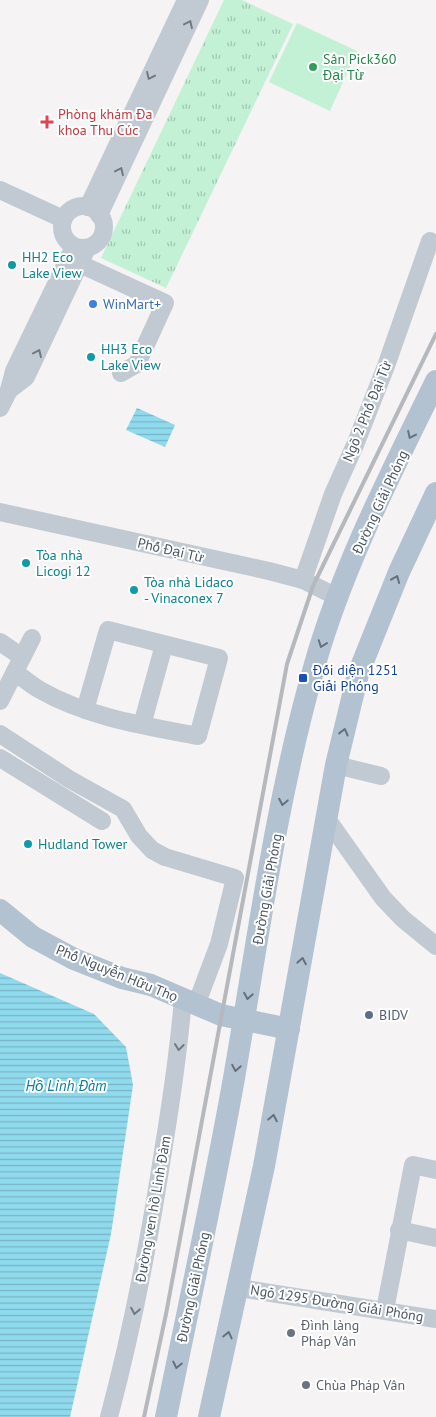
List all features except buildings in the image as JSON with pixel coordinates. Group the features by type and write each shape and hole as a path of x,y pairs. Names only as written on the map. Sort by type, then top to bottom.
{"main road":[{"name":"Đường Giải Phóng","path":"166,1417 225,1128 294,743 316,662 355,554 434,388"},
{"path":"209,1417 239,1288 289,1029 336,765 358,674 399,572 436,493"},
{"name":"Phố Nguyễn Hữu Thọ","path":"0,910 33,937 74,959 122,978 151,985 221,1015 289,1029"}],"street":[{"path":"94,211 186,0"},
{"path":"94,211 200,0"},
{"path":"0,190 63,219"},
{"path":"5,398 26,377 80,253 99,241 102,235 103,221 94,211 76,207 66,214 63,219 61,226 64,238 80,253 166,303 137,364 121,373"},
{"name":"Ngõ 2 Phố Đại Từ","path":"303,580 333,494 379,384 430,241"},
{"name":"Phố Đại Từ","path":"0,512 303,580 339,598"},
{"path":"0,642 39,690 86,710 142,725 198,736 218,658 108,630 86,710"},
{"path":"0,701 32,638"},
{"path":"142,725 164,644"},
{"path":"0,734 69,779 123,809 139,836 152,850 165,857 235,878 219,944 201,992 198,998 187,1000"},
{"path":"0,758 102,821"},
{"path":"336,765 381,776"},
{"path":"327,819 383,898 403,919 436,946"},
{"name":"Đường ven hồ Linh Đàm","path":"109,1417 135,1314 187,1000"},
{"path":"385,1310 413,1165 436,1170"},
{"path":"399,1230 436,1238"},
{"name":"Ngõ 1295 Đường Giải Phóng","path":"239,1288 436,1318"}],"green space":[{"path":"224,0 242,0 293,24 166,288 101,258"},
{"name":"Sân Pick360 Đại Từ","path":"297,23 357,51 330,111 269,82"}],"water":[{"path":"137,408 175,425 165,447 126,430"},
{"name":"Hồ Linh Đàm","path":"0,973 94,1014 126,1047 133,1085 111,1234 70,1417 0,1417"}],"railway":[{"path":"144,1417 166,1314 287,664 313,586 436,334"}],"place":[{"name":"Sân Pick360 Đại Từ","path":"313,67"},
{"name":"Phòng khám Đa khoa Thu Cúc","path":"47,122"},
{"name":"HH2 Eco Lake View","path":"12,265"},
{"name":"WinMart+","path":"93,304"},
{"name":"HH3 Eco Lake View","path":"91,357"},
{"name":"Tòa nhà Licogi 12","path":"26,563"},
{"name":"Tòa nhà Lidaco - Vinaconex 7","path":"134,590"},
{"name":"Đối diện 1251 Giải Phóng","path":"303,678"},
{"name":"Hudland Tower","path":"28,844"},
{"name":"BIDV","path":"369,1015"},
{"name":"Đình làng Pháp Vân","path":"291,1333"},
{"name":"Chùa Pháp Vân","path":"306,1385"}]}
